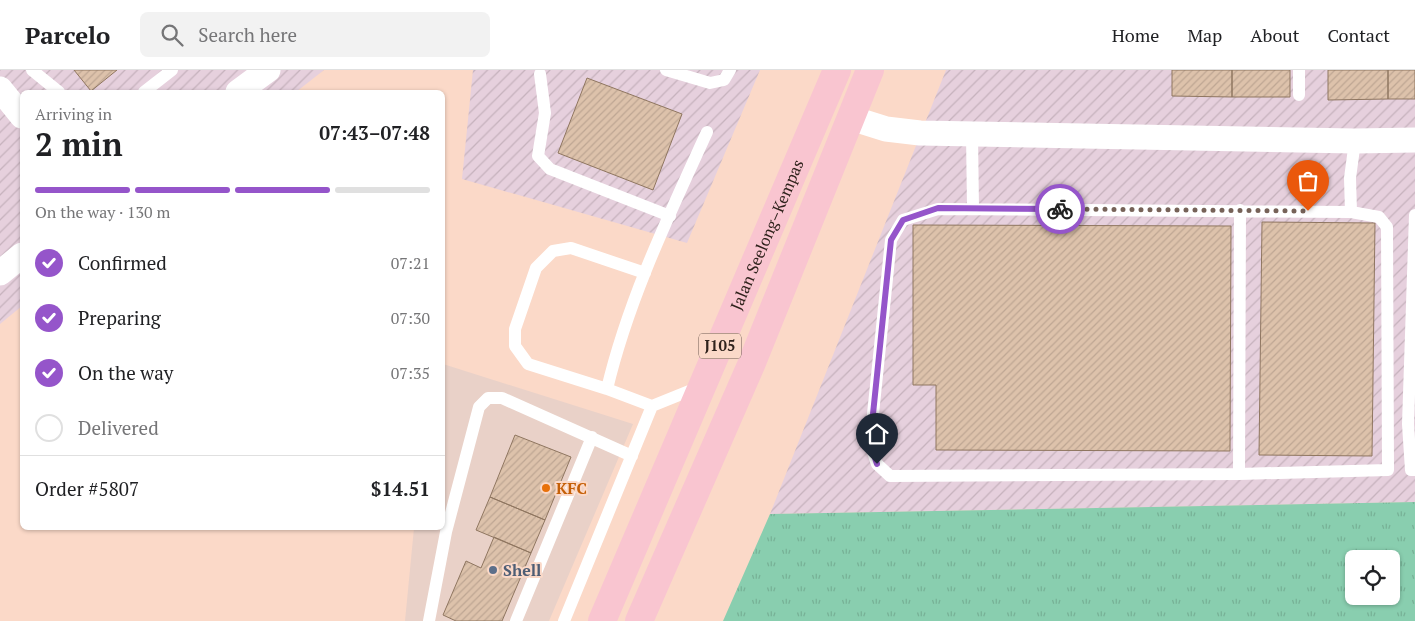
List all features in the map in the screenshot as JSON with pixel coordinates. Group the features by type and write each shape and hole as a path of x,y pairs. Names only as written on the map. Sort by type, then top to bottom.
{"main road":[{"name":"Jalan Seelong–Kempas","path":"602,621 702,385 732,322 837,70"},
{"name":"Jalan Seelong–Kempas","path":"639,621 751,365 870,70"}],"street":[{"path":"241,90 268,70"},
{"path":"0,89 20,114"},
{"path":"850,118 886,129 920,133 1355,141 1415,140"},
{"path":"0,273 20,257"}],"lane":[{"path":"32,70 57,90"},
{"path":"147,90 172,70"},
{"path":"666,70 710,83 724,80 730,70"},
{"path":"1299,70 1299,96"},
{"path":"540,74 545,113 538,156 550,169 670,216"},
{"path":"608,389 616,354 645,273 707,132"},
{"path":"972,134 973,209"},
{"path":"1352,212 1350,178 1355,141"},
{"path":"1388,470 1387,227 1379,217 1352,212 938,208 903,220 891,240 870,443 877,464 890,476 1239,474 1413,470 1408,424 1415,215"},
{"path":"1239,474 1240,210"},
{"path":"645,273 571,248 553,251 536,268 515,329 515,346 528,364 608,389 652,406 702,385"},
{"path":"428,621 446,532 479,407 488,398 502,398 632,456"},
{"path":"564,621 652,406"},
{"path":"516,621 592,437"}],"shaded area":[{"path":"0,70 324,70 299,90 20,90 20,308 0,324"},
{"path":"473,70 760,70 687,243 462,179"},
{"path":"946,70 1415,70 1415,502 770,514"},
{"path":"445,365 633,424 549,621 405,621 414,530 445,530"}],"green space":[{"path":"1415,502 1415,621 723,621 770,514"}],"building":[{"path":"74,70 117,70 92,90 90,90"},
{"path":"1172,70 1232,70 1232,97 1172,96"},
{"path":"1232,70 1290,70 1290,97 1232,97"},
{"path":"1328,70 1388,70 1388,99 1328,100"},
{"path":"1388,70 1415,70 1415,99 1388,99"},
{"path":"587,78 682,114 653,190 558,153"},
{"path":"1262,222 1375,223 1372,456 1259,455"},
{"path":"913,225 1231,226 1230,451 936,450 936,385 913,385"},
{"path":"515,435 571,457 545,520 490,497"},
{"path":"490,497 545,520 531,553 476,530"},
{"path":"494,537 531,553 502,621 456,621 443,615 466,561 481,568"}],"way so far":[{"path":"1060,209 1308,211"}],"place":[{"name":"KFC","path":"546,488"},
{"name":"Shell","path":"493,570"}],"route":[{"path":"877,464 870,443 891,240 903,220 938,208 1060,209"}]}
